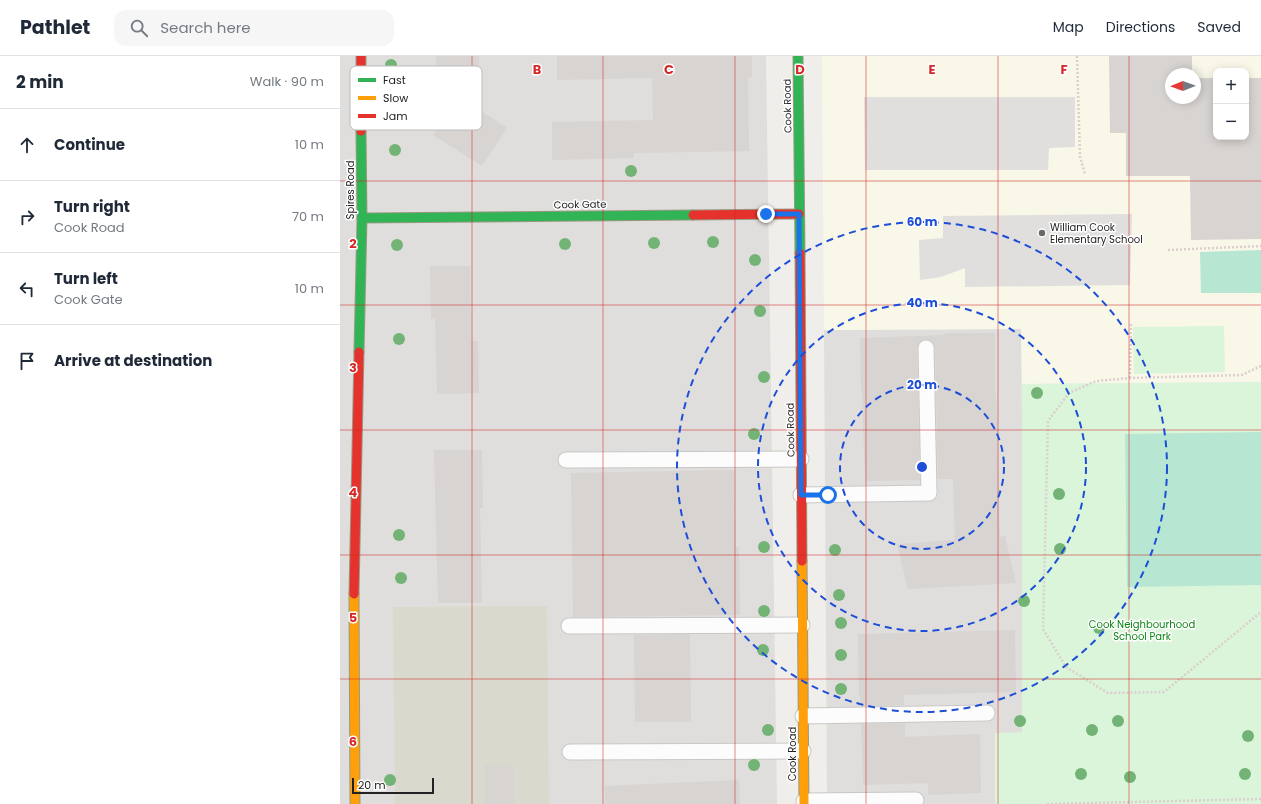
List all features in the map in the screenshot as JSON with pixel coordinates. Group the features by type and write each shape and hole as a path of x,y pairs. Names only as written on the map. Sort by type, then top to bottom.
{"street":[{"name":"Spires Road","path":"361,56 361,66"},
{"name":"Cook Road","path":"798,56 804,802"},
{"name":"Spires Road","path":"355,804 354,567 362,218 361,130"},
{"name":"Cook Gate","path":"362,218 799,214"}],"lane":[{"path":"801,495 929,493 926,348"},
{"path":"566,460 801,460"},
{"path":"569,626 802,625"},
{"path":"803,716 987,713"},
{"path":"570,752 803,751"},
{"path":"804,802 916,800"}],"path":[{"path":"1077,56 1080,157 1085,174"},
{"path":"1168,250 1261,246"},
{"path":"1130,378 1131,322"},
{"path":"1261,366 1242,375 1130,378 1096,381 1069,393 1048,421 1043,629 1066,667 1108,693 1164,692 1261,612"},
{"path":"1047,804 1261,799"}],"shaded area":[{"path":"340,56 766,56 777,804 340,804"},
{"name":"William Cook Elementary School","path":"822,56 1261,56 1261,382 1022,384 1021,329 824,330"},
{"path":"864,97 1075,97 1075,147 1049,148 1048,170 865,170"},
{"path":"1132,214 1130,285 965,287 965,268 941,277 920,280 919,240 943,238 943,216"},
{"path":"1021,329 1023,526 1022,733 995,733 995,804 827,804 824,330"},
{"path":"547,606 549,804 395,804 393,607"}],"green space":[{"path":"1261,250 1261,293 1201,293 1200,252"},
{"path":"1224,326 1225,372 1134,374 1133,327"},
{"name":"Cook Neighbourhood School Park","path":"1261,382 1261,804 995,804 995,733 1022,732 1022,384"},
{"path":"1261,432 1261,585 1127,587 1125,434"}],"building":[{"path":"436,56 479,56 479,66 436,66"},
{"path":"557,56 752,56 752,77 748,77 749,151 634,153 634,158 552,160 552,122 653,120 652,78 557,80"},
{"path":"1109,56 1192,56 1192,68 1165,68 1165,104 1201,104 1201,78 1213,78 1213,140 1249,140 1249,78 1261,78 1261,239 1191,240 1190,176 1126,176 1126,133 1110,133"},
{"path":"482,111 507,128 482,166 433,135 436,130 482,130"},
{"path":"430,266 470,266 471,341 478,341 479,393 437,394 435,318 431,319"},
{"path":"945,333 995,333 995,393 1000,537 1005,536 1016,583 908,589 897,544 955,540 953,479 938,479 935,348 930,340 925,339 921,341 917,348 920,480 865,481 860,338 945,335"},
{"path":"434,450 482,450 483,508 480,508 482,603 438,603"},
{"path":"734,470 736,547 739,547 740,615 573,617 571,473"},
{"path":"1015,630 1016,692 904,695 904,705 861,706 859,696 858,634"},
{"path":"690,634 691,722 635,722 634,635"},
{"path":"905,723 905,737 980,734 981,793 928,795 928,783 863,785 861,724"},
{"path":"485,765 514,765 514,804 485,804"},
{"path":"739,780 740,804 605,804 605,786"}],"traffic: fast":[{"path":"798,56 800,253"},
{"path":"359,352 362,218 361,131"},
{"path":"362,218 693,215"}],"traffic: slow":[{"path":"802,561 804,804"},
{"path":"354,594 355,804"}],"traffic: jam":[{"path":"361,56 361,66"},
{"path":"693,215 799,214"},
{"path":"800,253 802,561"},
{"path":"354,594 359,352"}],"place":[{"name":"William Cook Elementary School","path":"1042,233"}],"route":[{"path":"766,214 799,214 801,495 828,495"}]}
